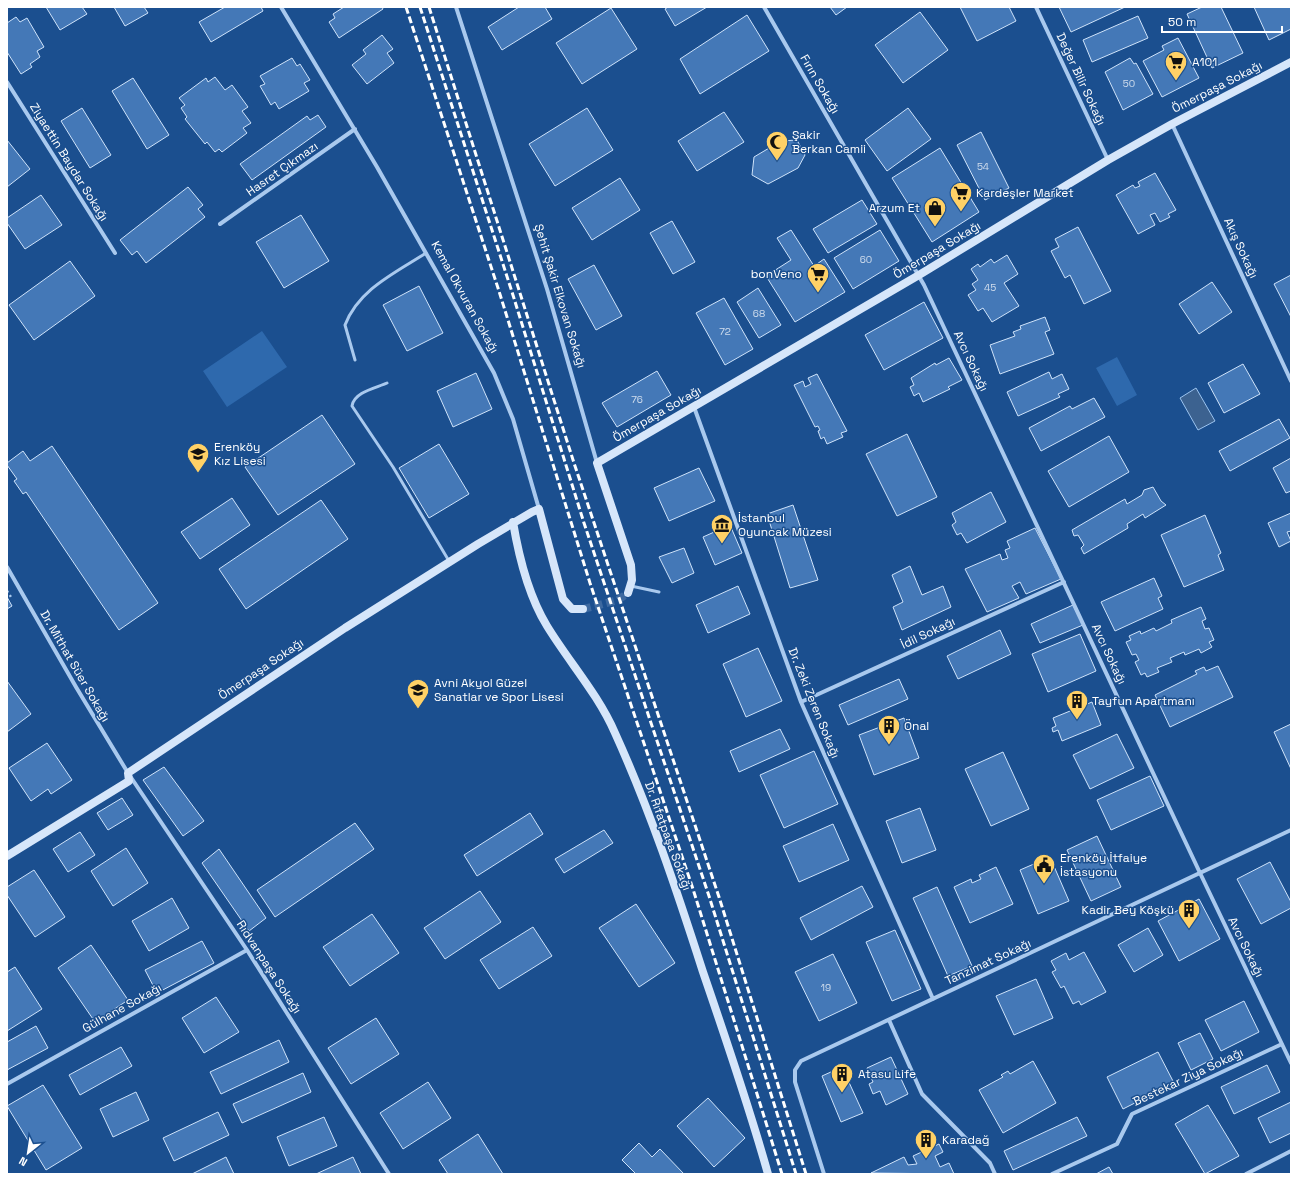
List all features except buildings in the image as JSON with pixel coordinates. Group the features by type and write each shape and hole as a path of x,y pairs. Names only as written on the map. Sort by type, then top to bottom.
{"street":[{"name":"Kemal Okvuran Sokağı","path":"281,7 355,129 503,392 513,419 539,509 562,597 567,605 572,609 583,609"},
{"name":"Şehit Şakir Elkovan Sokağı","path":"456,7 545,282 597,463 629,560 632,575 630,590"},
{"name":"Fırın Sokağı","path":"764,7 919,275"},
{"name":"Değer Bilir Sokağı","path":"1036,7 1108,160"},
{"name":"Ömerpaşa Sokağı","path":"597,463 919,275 1108,160 1172,124 1291,62"},
{"name":"Ziyaettin Baydar Sokağı","path":"7,82 115,253"},
{"name":"Akış Sokağı","path":"1172,124 1291,381"},
{"name":"Hasret Çıkmazı","path":"220,224 355,129"},
{"name":"Avcı Sokağı","path":"919,275 1291,1063"},
{"name":"Dr. Zeki Zeren Sokağı","path":"694,407 801,702 933,999"},
{"name":"Ömerpaşa Sokağı","path":"7,856 130,781 128,773 259,684 513,522 539,509"},
{"name":"Dr. Rıfatpaşa Sokağı","path":"513,522 520,559 536,604 547,626 594,694 611,724 657,835 731,1055 768,1174"},
{"name":"Dr. Mithat Süer Sokağı","path":"7,568 128,773"},
{"name":"İdil Sokağı","path":"801,702 1064,582"},
{"name":"Rıdvanpaşa Sokağı","path":"128,773 247,950 389,1174"},
{"name":"Tanzimat Sokağı","path":"824,1174 795,1082 796,1068 805,1058 889,1020 1291,830"},
{"name":"Gülhane Sokağı","path":"7,1084 247,950"},
{"path":"889,1020 922,1094 990,1162 995,1174"},
{"name":"Bestekar Ziya Sokağı","path":"1052,1174 1117,1144 1132,1114 1282,1044"},
{"path":"1246,1174 1291,1151"}],"lane":[{"path":"355,360 345,325 356,303 364,293 426,253"},
{"path":"387,383 354,398 352,406 393,467 449,562"},
{"path":"630,590 660,592"}],"shaded area":[{"path":"262,331 287,367 227,407 203,371"},
{"path":"1117,357 1137,395 1117,406 1096,368"},
{"path":"1196,388 1215,421 1198,430 1180,398"}],"tunnel":[{"path":"583,609 618,600 628,593"}],"railway":[{"path":"406,7 498,288 590,583 693,889 782,1174"},
{"path":"420,7 512,292 584,523 709,896 796,1174"},
{"path":"429,7 574,463 719,897 806,1174"}],"place":[{"name":"A101","path":"1176,82"},
{"name":"Şakir Berkan Camii","path":"777,162"},
{"name":"Kardeşler Market","path":"961,212"},
{"name":"Arzum Et","path":"935,228"},
{"name":"bonVeno","path":"818,294"},
{"name":"Erenköy Kız Lisesi","path":"198,474"},
{"name":"İstanbul Oyuncak Müzesi","path":"722,544"},
{"name":"Avni Akyol Güzel Sanatlar ve Spor Lisesi","path":"418,710"},
{"name":"Tayfun Apartmanı","path":"1077,720"},
{"name":"Önal","path":"889,746"},
{"name":"Erenköy İtfaiye İstasyonu","path":"1044,884"},
{"name":"Kadir Bey Köşkü","path":"1189,930"},
{"name":"Atasu Life","path":"842,1094"},
{"name":"Karadağ","path":"926,1160"}]}
